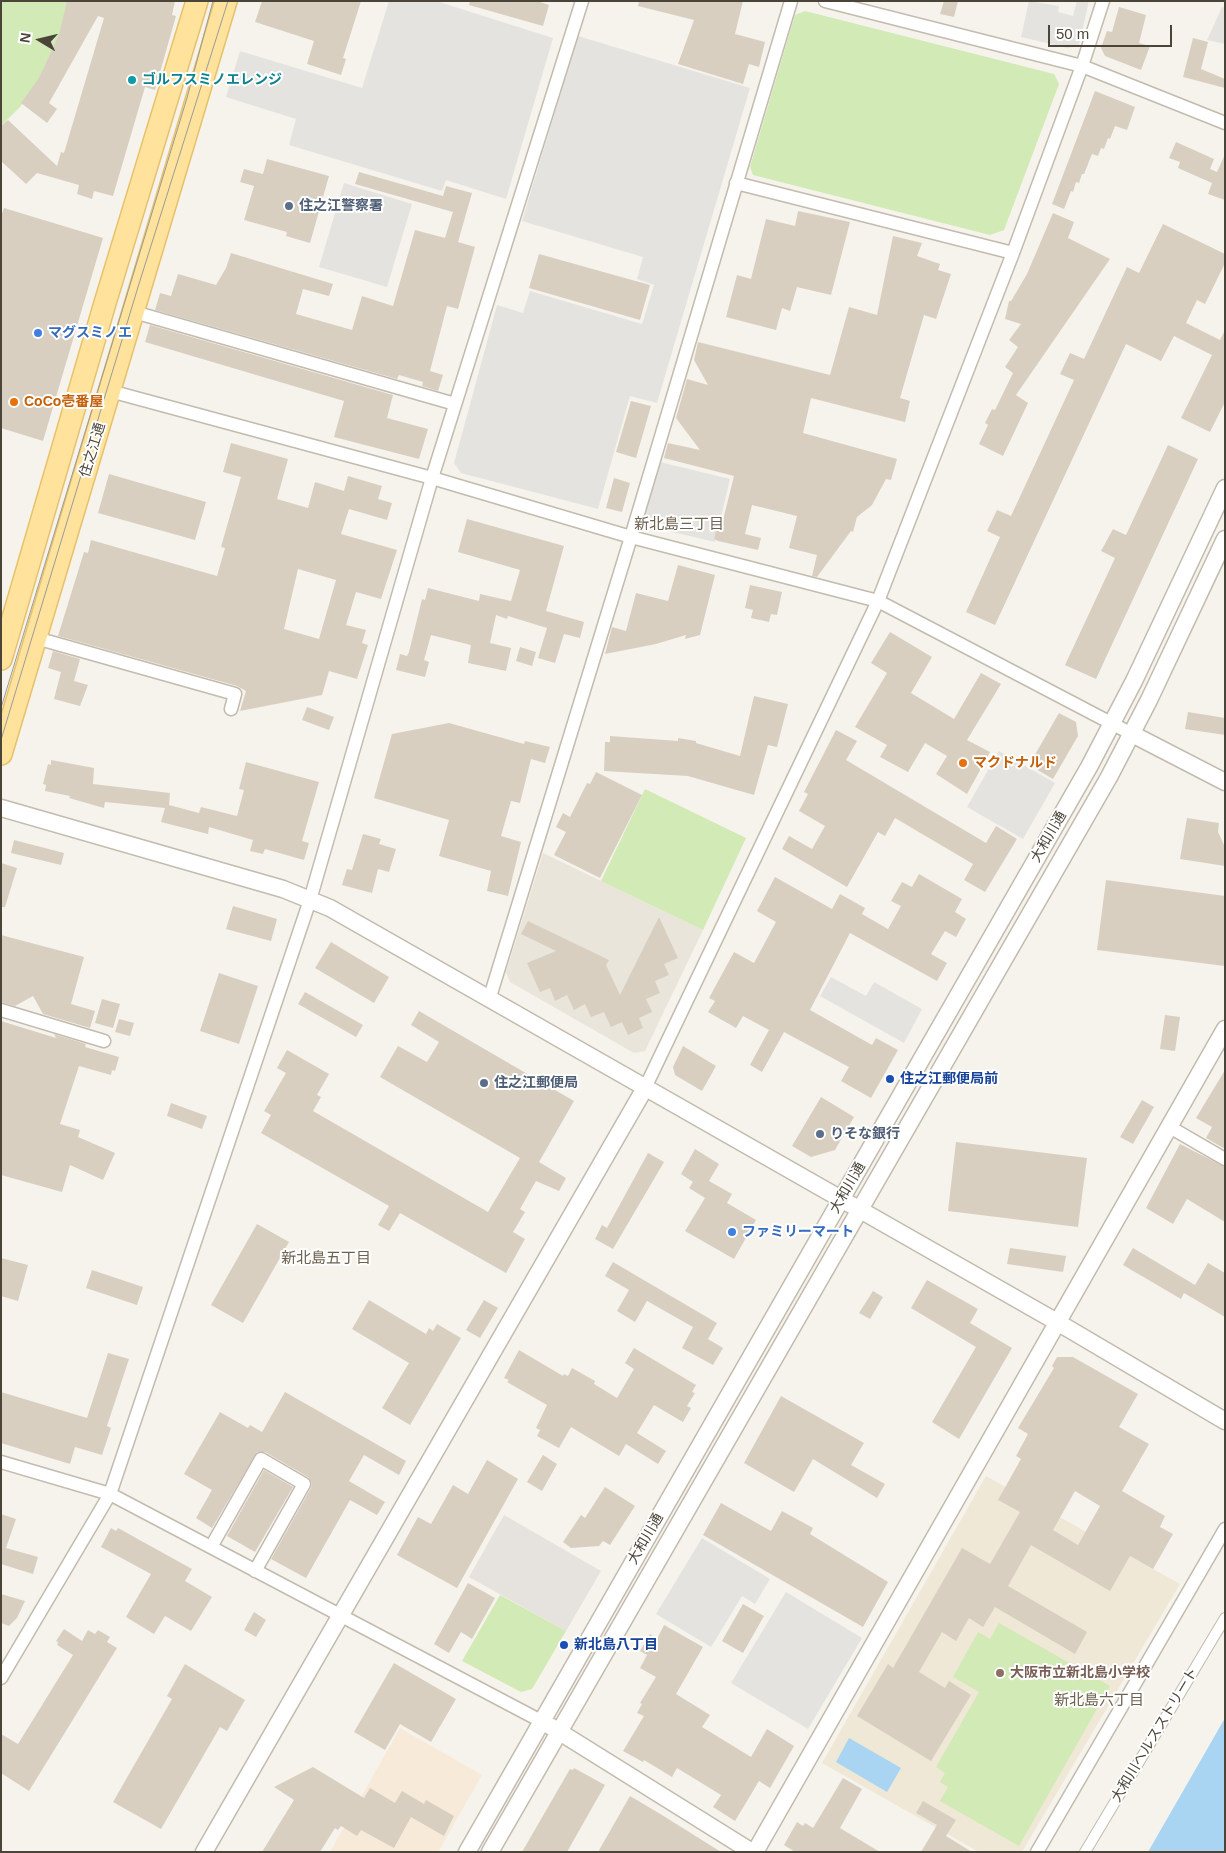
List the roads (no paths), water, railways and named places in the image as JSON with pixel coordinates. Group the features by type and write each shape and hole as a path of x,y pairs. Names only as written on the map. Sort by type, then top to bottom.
{"main road":[{"name":"住之江通","path":"1,659 105,303 197,1"},
{"name":"住之江通","path":"1,754 226,1"}],"street":[{"path":"1,1678 110,1494 310,900 432,478 582,1"},
{"path":"489,1000 632,537 791,1"},
{"path":"825,1 1082,66 1225,123"},
{"path":"204,1852 645,1088 878,601 1013,253 1082,66 1103,1"},
{"path":"736,183 1013,253"},
{"path":"134,312 455,404"},
{"path":"110,391 432,478 632,537 878,601 1225,782"},
{"name":"大和川通","path":"467,1852 1112,724 1225,488"},
{"name":"大和川通","path":"490,1852 1132,734 1225,540"},
{"path":"36,638 235,694 231,709"},
{"path":"1,808 283,889 330,908 1056,1322 1225,1421"},
{"path":"1,1010 104,1040"},
{"path":"1,1462 110,1494 542,1721 754,1852 1225,1029"},
{"path":"1168,1126 1225,1160"},
{"path":"211,1547 261,1459 304,1484 255,1570"},
{"path":"1037,1852 1225,1529"},
{"name":"大和川ヘルスストリート","path":"1086,1852 1225,1618"}],"water":[{"path":"1225,1718 1225,1852 1148,1852"},
{"path":"849,1738 901,1768 887,1792 836,1762"}],"tram line":[{"path":"1,708 187,98 213,1"},
{"path":"1,740 138,287 228,1"}],"place":[{"name":"ゴルフスミノエレンジ","path":"132,80"},
{"name":"住之江警察署","path":"289,206"},
{"name":"マグスミノエ","path":"38,333"},
{"name":"CoCo壱番屋","path":"14,402"},
{"name":"マクドナルド","path":"963,763"},
{"name":"住之江郵便局前","path":"890,1079"},
{"name":"住之江郵便局","path":"484,1083"},
{"name":"りそな銀行","path":"820,1134"},
{"name":"ファミリーマート","path":"732,1232"},
{"name":"新北島八丁目","path":"564,1645"},
{"name":"大阪市立新北島小学校","path":"1000,1673"}],"district":[{"name":"新北島三丁目","path":"679,525"},
{"name":"新北島五丁目","path":"326,1259"},
{"name":"新北島六丁目","path":"1099,1701"}]}
